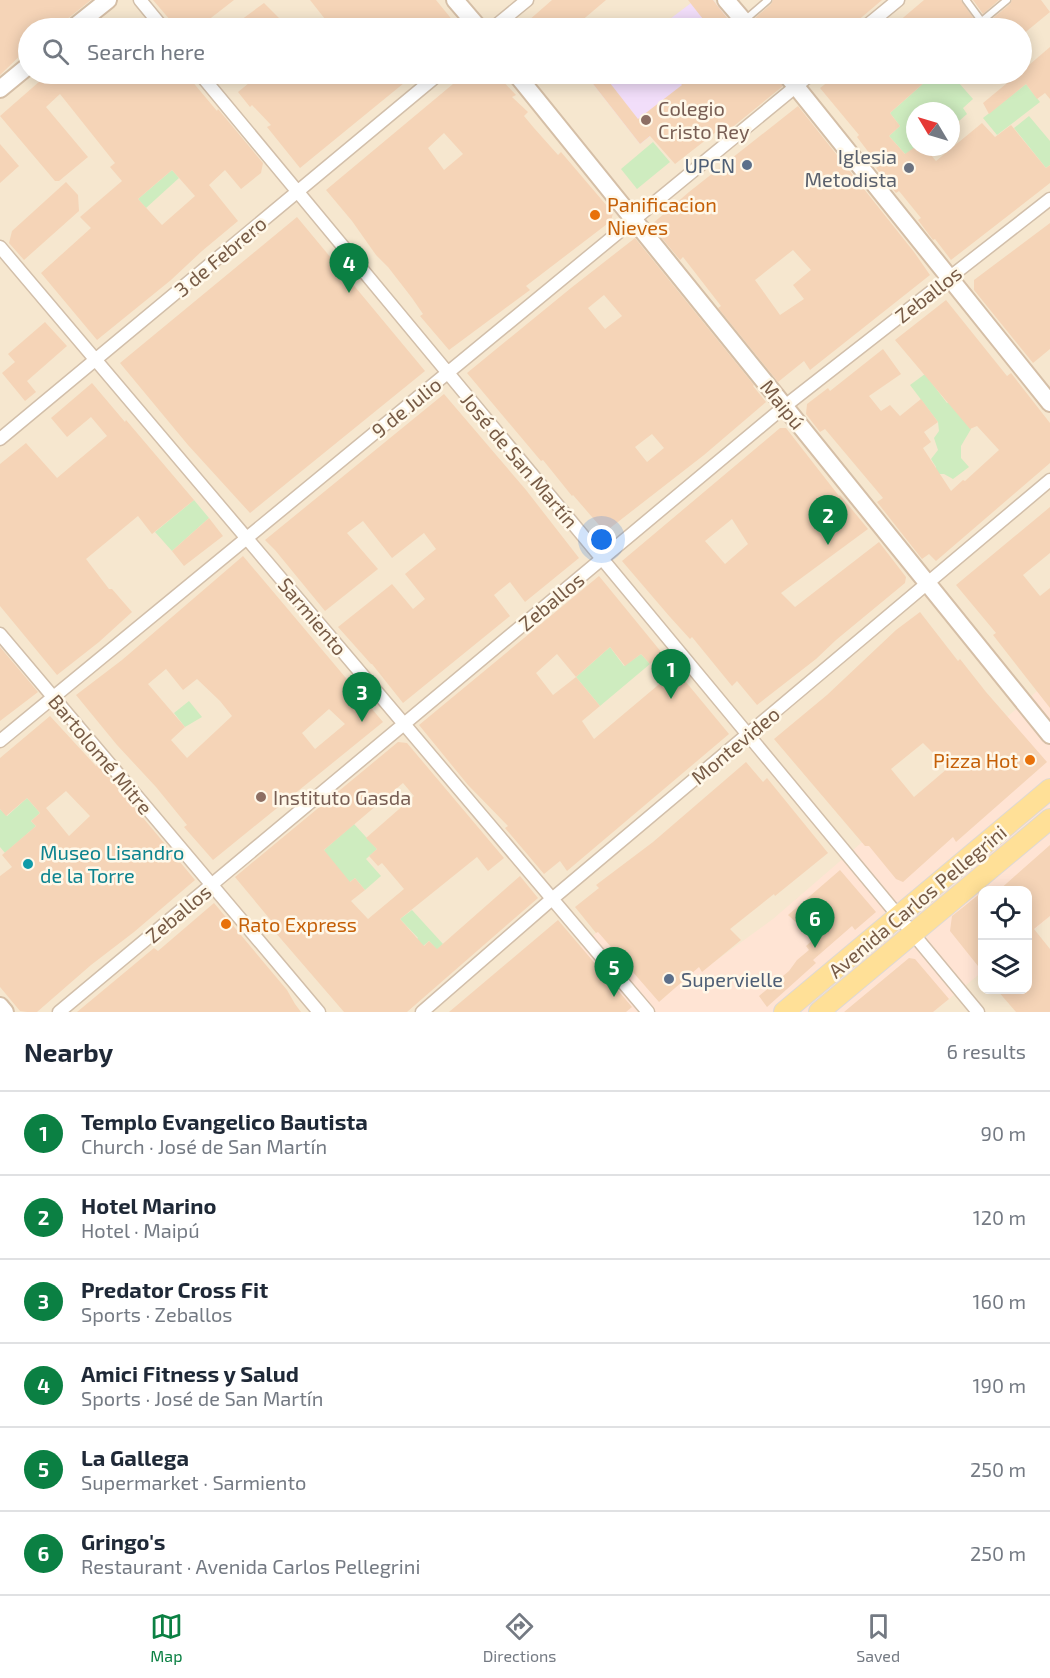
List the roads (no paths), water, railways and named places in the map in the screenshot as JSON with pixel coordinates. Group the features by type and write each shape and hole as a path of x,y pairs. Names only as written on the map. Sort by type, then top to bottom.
{"main road":[{"path":"86,18 108,0"},
{"path":"455,0 470,18"},
{"path":"726,0 741,18"},
{"path":"0,89 18,74"},
{"name":"Maipú","path":"524,84 1050,735"},
{"path":"794,84 1050,403"},
{"name":"Avenida Carlos Pellegrini","path":"784,1012 1050,789"},
{"name":"Avenida Carlos Pellegrini","path":"819,1012 1050,819"},
{"path":"0,1006 5,1012"}],"street":[{"path":"140,0 155,18"},
{"path":"505,18 527,0"},
{"path":"876,18 898,0"},
{"name":"José de San Martín","path":"208,84 978,1012"},
{"name":"3 de Febrero","path":"0,439 427,84"},
{"name":"9 de Julio","path":"0,741 634,219 786,84"},
{"name":"Zeballos","path":"59,1012 785,406 1050,199"},
{"name":"Sarmiento","path":"0,247 648,1012"},
{"name":"Montevideo","path":"422,1012 552,899 1050,480"},
{"name":"Bartolomé Mitre","path":"0,634 319,1012"}],"lane":[{"path":"753,18 768,0"},
{"path":"966,0 979,18"},
{"path":"985,18 1007,0"}],"place":[{"name":"Colegio Cristo Rey","path":"646,120"},
{"name":"UPCN","path":"747,165"},
{"name":"Iglesia Metodista","path":"909,168"},
{"name":"Panificacion Nieves","path":"595,215"},
{"name":"Amici Fitness y Salud","path":"349,293"},
{"name":"Hotel Marino","path":"828,545"},
{"name":"Templo Evangelico Bautista","path":"671,699"},
{"name":"Predator Cross Fit","path":"362,722"},
{"name":"Pizza Hot","path":"1030,760"},
{"name":"Instituto Gasda","path":"261,797"},
{"name":"Museo Lisandro de la Torre","path":"28,864"},
{"name":"Rato Express","path":"226,924"},
{"name":"Gringo's","path":"815,948"},
{"name":"Supervielle","path":"669,979"},
{"name":"La Gallega","path":"614,997"}]}
